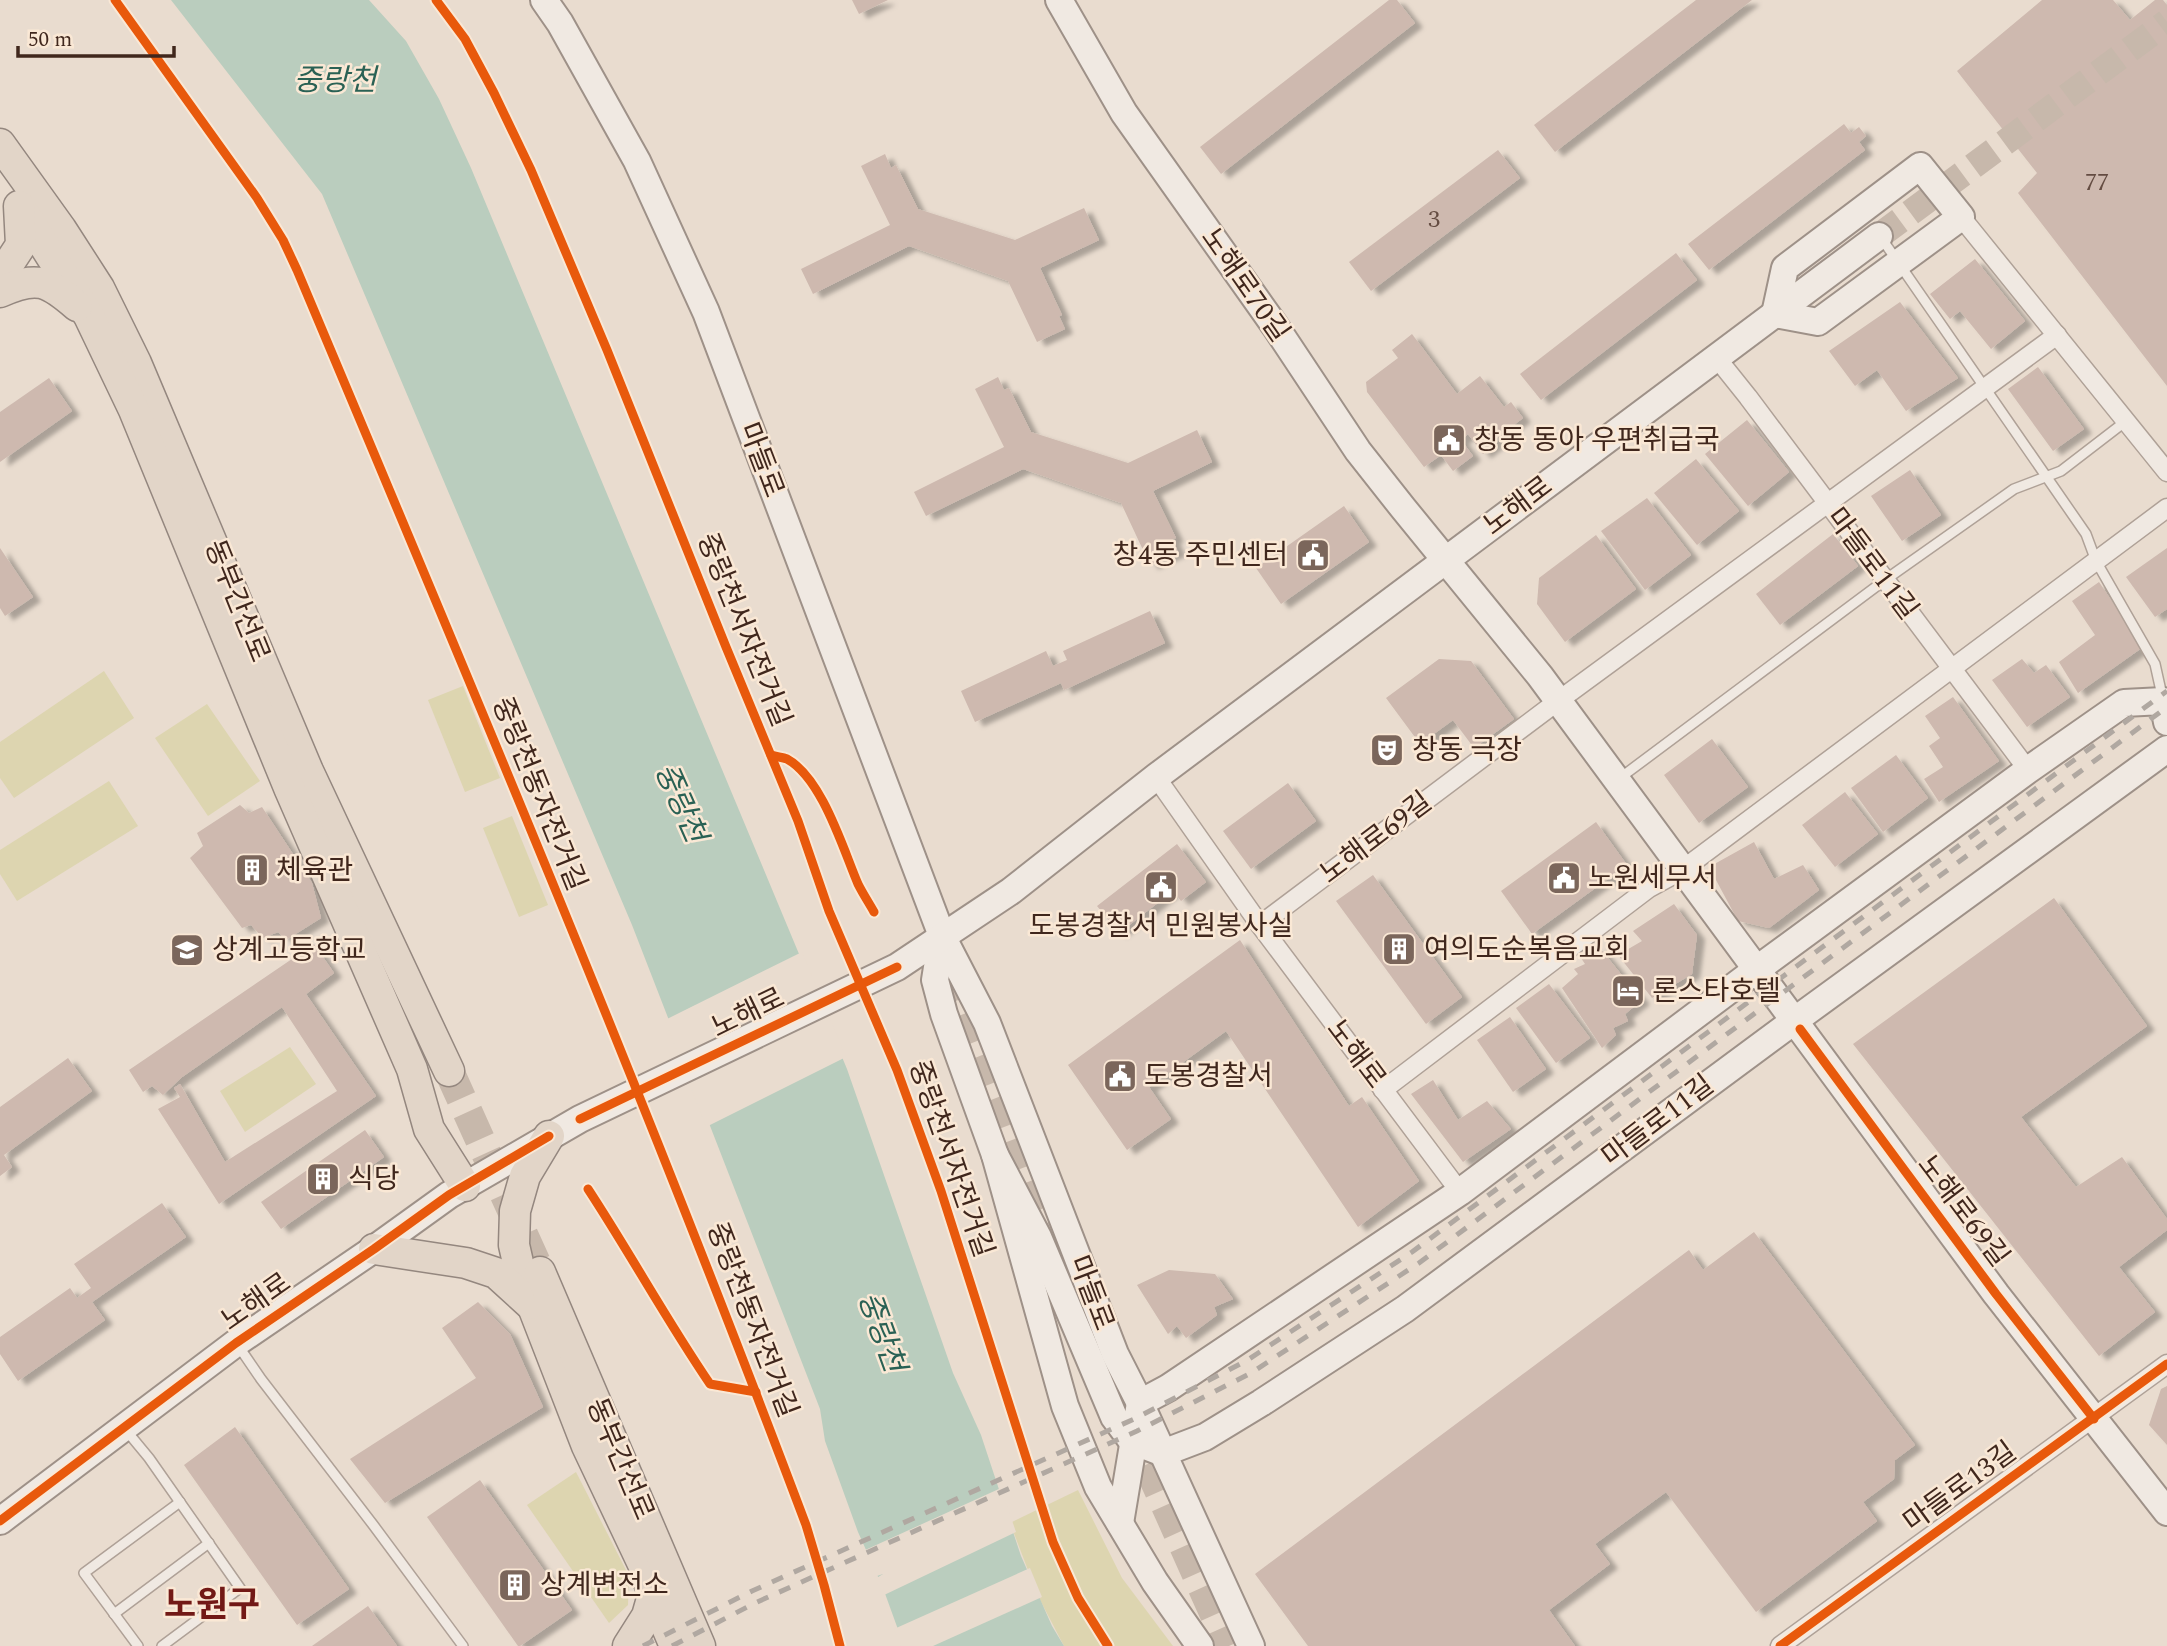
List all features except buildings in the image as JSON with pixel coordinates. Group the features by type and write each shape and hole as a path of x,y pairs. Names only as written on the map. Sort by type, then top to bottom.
{"highway":[{"name":"동부간선로","path":"0,144 61,229 99,288 136,363 308,771 449,1071"},
{"path":"0,164 20,206 89,316 149,446 290,790 412,1069 429,1129 465,1186"},
{"path":"0,277 21,246 20,206"},
{"path":"0,292 13,286 36,282 53,285 89,316"},
{"path":"549,1136 525,1176 514,1211 514,1245 521,1276 587,1446 644,1566 675,1646"},
{"path":"374,1250 466,1262 496,1273 532,1307"},
{"name":"동부간선로","path":"540,1272 700,1646"},
{"path":"628,1646 647,1616 653,1595"}],"main road":[{"name":"마들로","path":"544,0 560,23 637,161 706,312 942,936 987,1023 1115,1354 1163,1452 1251,1646"},
{"name":"노해로70길","path":"1059,0 1124,113 1275,327 1358,451 1446,560"},
{"path":"1920,166 1961,217 1898,263 1818,321 1775,314 1785,268 1920,166"},
{"name":"노해로","path":"0,1521 236,1343 465,1186 580,1119 897,967 1011,891 1156,777 1879,236"},
{"name":"노해로69길","path":"1446,560 1558,701 1996,1294 2167,1512"},
{"path":"1120,1523 1140,1403 1191,1373 1460,1192 1756,970 2028,770 2124,703 2165,711"},
{"name":"마들로11길","path":"1163,1452 1205,1437 1405,1309 2167,749"},
{"name":"마들로","path":"942,936 935,980 944,1014 995,1155 1065,1406 1098,1487 1155,1582 1200,1646"},
{"path":"995,1155 1038,1237 1114,1417 1132,1441 1163,1452"},
{"path":"1115,1354 1138,1374 1156,1380 1191,1373"}],"street":[{"path":"1961,217 2167,472"},
{"name":"노해로69길","path":"1260,925 1558,701 2057,335"},
{"name":"마들로11길","path":"1716,358 2028,770"},
{"path":"1383,1090 1649,888 1682,870 2167,508"},
{"name":"노해로","path":"1156,777 1260,925 1460,1192"},
{"name":"마들로13길","path":"1780,1646 2167,1364"}],"lane":[{"path":"1879,236 2086,534 2096,561 2155,664 2165,711"},
{"path":"1617,780 1885,580 2014,489 2061,471 2126,421"},
{"name":"노해로","path":"236,1343 261,1380 463,1646"},
{"path":"124,1427 240,1588 162,1646"},
{"path":"138,1646 84,1573 180,1502"},
{"path":"114,1614 209,1543"}],"shaded area":[{"path":"104,671 134,718 14,798 0,778 0,742"},
{"path":"463,686 500,778 465,792 428,700"},
{"path":"207,704 260,781 208,816 155,738"},
{"path":"109,781 138,826 17,901 0,874 0,850"},
{"path":"512,816 548,905 519,917 483,828"},
{"path":"290,1047 316,1084 245,1132 220,1091"},
{"path":"576,1472 629,1576 628,1605 609,1623 527,1505"},
{"path":"1078,1490 1122,1578 1173,1646 1064,1646 1038,1596 1010,1523"}],"water":[{"name":"중랑천","path":"171,0 369,0 406,41 439,99 471,168 847,1069 953,1373 981,1435 1021,1556 1052,1626 1064,1646 904,1646 825,1441 820,1409 632,925 322,194"}],"pier":[{"path":"802,952 846,1057 706,1127 665,1020"},
{"path":"1001,1488 1016,1532 882,1596 875,1579 883,1574 874,1577 863,1551"},
{"path":"1030,1568 1042,1597 933,1646 901,1646 894,1629"}],"tunnel":[{"path":"1879,236 2167,22"},
{"path":"950,971 1080,1306"},
{"path":"449,1071 540,1272"},
{"path":"1129,1423 1229,1646"}],"railway":[{"path":"643,1646 752,1591 1134,1419 1246,1361 1412,1252 2167,691"},
{"path":"672,1646 755,1603 1137,1431 1251,1373 1419,1263 2167,707"}],"cycle path":[{"name":"중랑천동자전거길","path":"115,0 257,198 283,240 297,270 493,738 684,1209 806,1525 840,1646"},
{"name":"중랑천서자전거길","path":"436,0 465,39 494,93 531,170 607,350 798,821 829,911 897,1070 941,1191 1053,1542 1078,1598 1108,1646"},
{"path":"771,755 787,759 811,782 830,816 858,884 874,912"},
{"path":"580,1119 897,967"},
{"path":"1800,1029 1996,1294 2094,1419"},
{"path":"0,1521 236,1343 449,1195 549,1136"},
{"name":"중랑천동자전거길","path":"588,1189 710,1384 756,1392"},
{"path":"1780,1646 2167,1364"}],"place":[{"name":"창동 동아 우편취급국","path":"1449,440"},
{"name":"창4동 주민센터","path":"1313,555"},
{"name":"창동 극장","path":"1387,750"},
{"name":"체육관","path":"252,870"},
{"name":"노원세무서","path":"1564,878"},
{"name":"도봉경찰서 민원봉사실","path":"1161,887"},
{"name":"여의도순복음교회","path":"1399,949"},
{"name":"상계고등학교","path":"187,950"},
{"name":"론스타호텔","path":"1628,991"},
{"name":"도봉경찰서","path":"1120,1076"},
{"name":"식당","path":"323,1179"},
{"name":"상계변전소","path":"515,1585"}],"district":[{"name":"노원구","path":"212,1605"}]}
